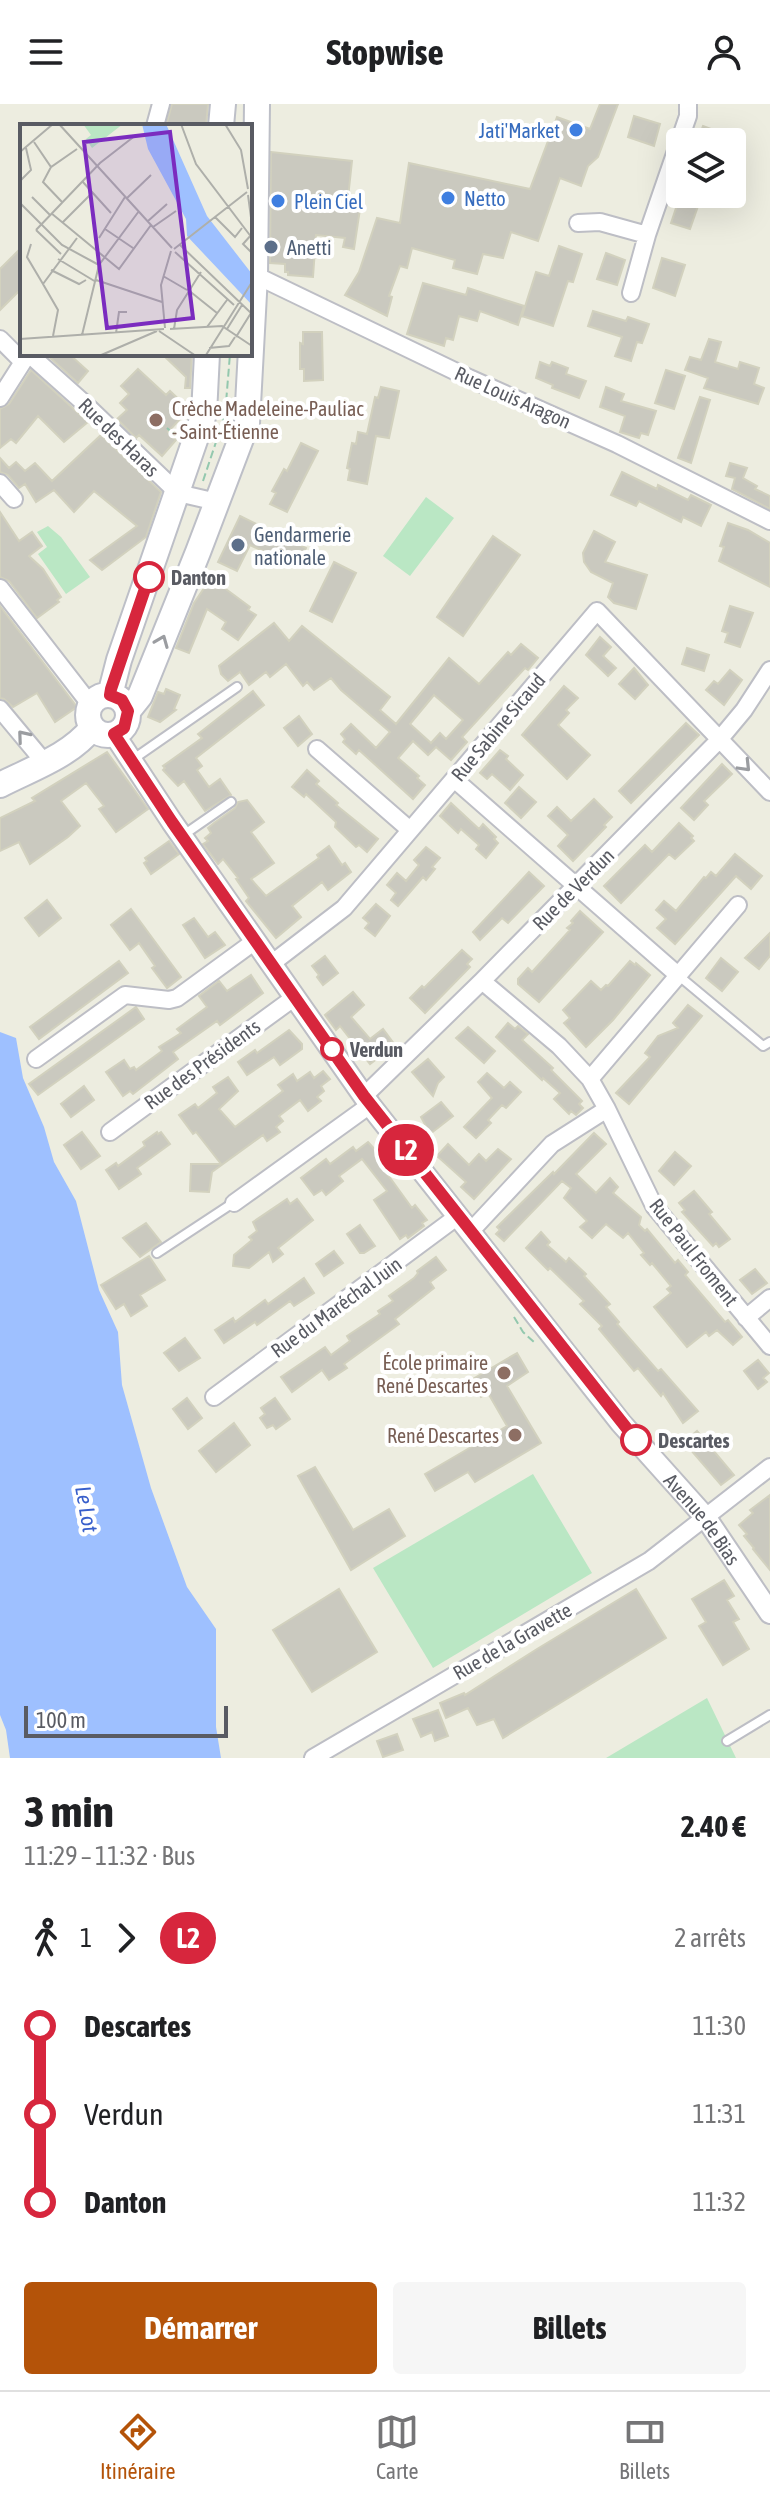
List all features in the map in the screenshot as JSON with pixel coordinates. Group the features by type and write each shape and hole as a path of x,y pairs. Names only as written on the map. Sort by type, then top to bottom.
{"main road":[{"path":"221,124 223,104"},
{"path":"252,274 257,104"},
{"path":"107,714 119,660 204,414 207,356"},
{"path":"6,782 45,763 86,736 107,714 140,696 247,423 250,356"}],"street":[{"path":"156,124 161,104"},
{"path":"631,293 647,235 688,116 688,104"},
{"path":"578,223 600,222 647,235"},
{"name":"Rue Louis Aragon","path":"252,274 469,378 617,444 770,521"},
{"name":"Rue des Haras","path":"0,339 20,352"},
{"path":"0,398 27,357"},
{"name":"Rue des Haras","path":"27,357 85,404 178,493"},
{"path":"0,483 14,499"},
{"path":"178,493 217,502"},
{"path":"0,588 107,714"},
{"path":"0,619 16,608"},
{"name":"Rue Sabine Sicaud","path":"271,964 344,908 597,611 719,740"},
{"name":"Rue de Verdun","path":"234,1203 367,1100 719,740 744,710 770,670"},
{"path":"0,709 45,763"},
{"name":"Avenue de Bias","path":"107,714 131,761 182,837 367,1100 621,1423 706,1518 770,1613"},
{"path":"719,740 770,792"},
{"path":"317,749 410,830"},
{"path":"454,779 679,976"},
{"path":"482,981 559,1046 590,1079 738,905"},
{"path":"36,1059 125,995 169,1000 177,998 255,941"},
{"name":"Rue des Présidents","path":"110,1132 295,997"},
{"name":"Rue Paul Froment","path":"590,1079 654,1206 770,1346"},
{"name":"Rue du Maréchal Juin","path":"214,1397 464,1224 552,1144 607,1109"},
{"path":"746,1318 770,1298"},
{"name":"Rue de la Gravette","path":"313,1758 649,1561 770,1467"}],"lane":[{"path":"131,761 237,687"},
{"path":"182,837 231,802"},
{"path":"679,976 763,1046 770,1042"},
{"path":"157,1253 234,1203"},
{"path":"727,1741 770,1715"}],"path":[{"path":"158,420 177,437"}],"green space":[{"path":"426,497 454,518 410,576 383,556"},
{"path":"48,526 61,537 90,577 66,594 38,554 47,547 37,532"},
{"path":"533,1474 592,1573 433,1668 373,1568"},
{"path":"707,1698 736,1758 606,1758"}],"water":[{"name":"Le Lot","path":"0,1032 16,1038 23,1078 44,1127 54,1162 76,1201 99,1290 118,1332 122,1385 151,1488 187,1587 216,1629 216,1727 221,1758 10,1758 6,1730 0,1715"}],"building":[{"path":"172,104 208,104 206,124 167,124"},
{"path":"600,104 618,104 598,157 588,166 581,186 560,178 538,241 511,232 503,258 483,254 477,274 453,268 455,260 412,248 407,268 400,266 389,296 392,297 387,316 345,295 359,272 377,218 400,223 409,163 530,189 557,117 590,129"},
{"path":"634,116 660,124 654,146 628,137"},
{"path":"271,152 352,161 347,207 360,209 354,249 343,247 345,238 316,235 313,277 288,275 285,264 270,263"},
{"path":"676,208 697,208 690,229 671,223"},
{"path":"559,246 582,254 573,282 568,281 553,326 522,316 536,272 549,276"},
{"path":"20,249 20,290 0,310 0,269"},
{"path":"606,253 625,260 617,285 597,279"},
{"path":"662,258 685,265 675,296 653,288"},
{"path":"423,283 466,295 468,288 524,306 518,325 480,311 477,321 459,316 453,340 446,338 444,346 407,334"},
{"path":"593,311 649,324 642,343 637,342 631,361 615,356 622,337 588,326"},
{"path":"303,332 322,332 323,380 304,381 304,369 300,369"},
{"path":"709,339 721,342 715,362 738,369 740,362 759,368 754,384 764,388 758,404 704,388 708,378 685,370 690,357 701,360"},
{"path":"48,356 71,356 88,371 78,383"},
{"path":"164,356 192,356 190,388 185,388 186,377"},
{"path":"540,362 550,366 552,362 568,368 566,374 586,381 579,398 536,378"},
{"path":"138,369 166,395 170,391 189,409 168,432 176,440 162,456 139,435 136,438 117,419 127,410 120,403 129,394 121,386"},
{"path":"31,370 88,422 64,442 38,416 16,443 11,439 0,448 0,409 9,404"},
{"path":"666,370 685,376 674,409 655,403"},
{"path":"381,387 399,391 389,438 376,436 367,484 348,480 352,443 356,444 358,432 367,434 375,397 378,398"},
{"path":"606,387 624,394 621,401 656,411 648,435 641,433 639,438 620,432 625,416 600,407"},
{"path":"700,397 710,400 691,463 678,458"},
{"path":"101,435 161,492 146,537 102,570 90,560 137,526 94,491 74,512 54,490 36,502 25,484 19,488 8,475 0,472 0,458 9,468 16,462 25,471 35,463 52,481"},
{"path":"301,443 318,451 287,512 270,504 276,493 272,491 284,469 287,471"},
{"path":"730,463 747,468 743,478 757,486 755,489 770,496 770,509 732,489 735,478 726,476"},
{"path":"622,472 657,489 658,485 688,500 691,495 711,505 701,526 683,517 681,522 639,501 636,506 611,495"},
{"path":"0,512 19,541 32,532 42,546 29,556 43,569 61,597 57,600 59,602 37,618 9,581 0,577"},
{"path":"240,516 306,548 297,567 250,545 237,571 218,562"},
{"path":"728,523 770,543 770,587 719,561 724,547 720,546"},
{"path":"594,531 615,542 605,562 647,575 636,609 614,603 608,597 613,583 591,572 584,562 583,553"},
{"path":"493,536 520,555 463,636 437,617"},
{"path":"334,562 356,573 332,622 310,611"},
{"path":"211,578 256,615 238,640 222,629 226,622 207,609 189,653 176,648 194,603"},
{"path":"0,606 77,707 55,722 37,693 13,707 0,698"},
{"path":"730,606 753,613 740,647 725,642 728,633 722,631"},
{"path":"274,623 289,641 302,626 390,697 380,710 396,724 449,658 479,684 508,652 511,655 521,644 538,658 528,670 525,668 462,737 467,742 451,760 436,747 428,755 413,741 398,758 425,785 413,799 359,750 356,754 343,742 345,739 341,734 351,724 376,748 390,732 331,678 314,690 307,682 303,686 286,664 270,677 266,672 249,685 240,672 228,681 221,674 219,666","holes":["434,695 463,720 446,739 440,733 431,743 410,724"]},
{"path":"600,637 611,647 603,656 616,668 608,676 586,655"},
{"path":"687,648 709,655 704,671 682,664"},
{"path":"634,668 648,685 635,699 619,684"},
{"path":"730,670 742,680 724,705 706,690 714,681 718,684"},
{"path":"564,686 578,698 566,710 569,713 558,725 590,755 567,779 522,735"},
{"path":"166,689 180,695 176,710 160,722 148,717 158,692 164,694"},
{"path":"253,691 264,705 196,758 202,766 197,770 209,787 220,779 231,795 205,811 184,781 178,786 163,766 202,738 198,734"},
{"path":"299,716 312,734 298,746 284,728"},
{"path":"686,723 699,735 631,803 619,791"},
{"path":"500,750 523,775 510,790 492,774 487,779 480,773"},
{"path":"107,752 148,809 116,832 99,809 104,806 86,783 61,801 80,826 68,837 30,864 19,842 0,851 0,818 35,801 32,798"},
{"path":"722,764 732,774 704,801 708,805 694,820 681,808"},
{"path":"307,770 319,781 316,784 338,803 336,805 378,839 367,852 359,845 356,847 335,827 336,822 306,794 304,797 292,787"},
{"path":"519,787 536,802 521,818 505,803"},
{"path":"594,799 612,817 573,861 558,846 568,835 548,816 557,807 571,821"},
{"path":"247,800 264,822 251,832 274,863 251,879 266,896 319,858 317,855 329,846 351,872 328,890 322,882 292,906 301,917 276,938 246,901 249,898 238,878 223,859 218,864 203,844 211,833 208,828 235,808 238,802"},
{"path":"451,803 479,829 483,824 496,837 494,839 498,843 486,858 476,849 479,845 461,829 458,833 440,816"},
{"path":"679,823 693,836 694,841 675,859 669,854 621,903 604,886 645,845 652,852"},
{"path":"169,841 179,854 151,874 144,863 147,861 145,858"},
{"path":"426,847 440,858 432,867 435,869 426,880 423,877 398,906 391,900 396,893 387,885 397,873 406,881 419,865 414,860"},
{"path":"735,854 762,876 751,889 736,876 675,944 657,928 666,919 656,910 664,901 676,911 704,877 711,872 716,876"},
{"path":"529,872 544,886 508,923 502,918 480,940 473,932"},
{"path":"47,900 61,918 39,936 25,918"},
{"path":"376,904 390,916 375,936 365,928 369,923 363,918"},
{"path":"131,909 181,977 167,988 139,943 130,950 111,925"},
{"path":"580,911 603,932 539,1002 518,984 518,979 528,968 532,972 570,930 567,928"},
{"path":"194,918 208,937 215,932 225,945 205,958 183,925"},
{"path":"770,933 770,956 759,969 745,958"},
{"path":"462,950 472,959 467,964 470,967 425,1013 410,998"},
{"path":"325,956 338,973 323,985 312,966"},
{"path":"721,958 738,972 722,991 706,978"},
{"path":"119,961 128,973 39,1039 30,1027"},
{"path":"630,961 650,975 586,1047 564,1023 570,1018 563,1010 591,981 601,990 608,986"},
{"path":"251,975 263,993 220,1025 217,1021 173,1052 178,1059 133,1094 130,1091 123,1096 106,1072 124,1060 130,1069 134,1067 136,1070 162,1051 159,1047 181,1033 177,1029 207,1007 199,996 219,981 227,991"},
{"path":"353,992 364,1005 351,1017 370,1039 383,1029 395,1045 370,1064 340,1026 336,1030 325,1015"},
{"path":"688,1005 702,1016 629,1104 616,1093 650,1057 645,1053 658,1036 678,1028 673,1023"},
{"path":"136,1007 144,1019 38,1095 29,1084"},
{"path":"508,1023 528,1034 522,1040 553,1068 551,1070 582,1101 579,1104 583,1108 576,1115 571,1111 569,1114 554,1099 560,1093 496,1037"},
{"path":"468,1027 495,1051 484,1063 456,1038"},
{"path":"289,1030 302,1044 302,1049 280,1065 274,1057 247,1075 238,1062 255,1050 257,1053"},
{"path":"428,1059 444,1077 433,1096 412,1072"},
{"path":"323,1071 330,1079 321,1086 324,1091 317,1097 321,1101 308,1111 300,1100 279,1116 283,1121 276,1127 280,1132 267,1141 263,1135 212,1172 209,1192 190,1191 191,1164 221,1164 179,1115 195,1104 198,1108 217,1093 213,1087 228,1077 238,1091 219,1109 235,1127 283,1091 278,1085 293,1074 297,1081 310,1072 314,1078"},
{"path":"487,1073 504,1088 510,1082 521,1092 506,1108 502,1105 488,1120 491,1123 476,1138 464,1127 492,1098 478,1082"},
{"path":"84,1086 94,1100 71,1117 61,1104"},
{"path":"441,1102 453,1116 430,1134 421,1117"},
{"path":"82,1132 100,1156 81,1169 64,1145"},
{"path":"161,1132 170,1144 137,1168 141,1174 119,1189 106,1170 116,1163 118,1166 145,1146 143,1142"},
{"path":"594,1133 606,1144 576,1174 596,1193 610,1178 618,1187 613,1193 641,1217 639,1225 645,1231 647,1229 675,1263 678,1260 688,1272 685,1275 742,1337 733,1345 717,1330 709,1336 706,1332 687,1347 654,1307 671,1293 667,1289 671,1286 641,1255 644,1253 628,1233 623,1238 606,1224 592,1238 580,1227 587,1221 564,1198 571,1188 562,1181 504,1241 496,1234 500,1230 497,1227"},
{"path":"368,1142 388,1164 383,1168 412,1208 415,1205 427,1220 408,1238 406,1235 400,1239 374,1200 387,1191 362,1159 339,1176 343,1181 326,1195 322,1190 314,1195 301,1178 326,1159 330,1164 353,1147 356,1151"},
{"path":"448,1144 469,1165 479,1154 486,1161 498,1149 511,1159 474,1199 461,1187 466,1182 437,1156"},
{"path":"675,1152 691,1166 674,1185 659,1171"},
{"path":"694,1191 730,1239 719,1247 716,1243 713,1246 682,1212 685,1210 679,1203"},
{"path":"287,1199 290,1204 297,1199 313,1220 278,1248 283,1254 273,1262 269,1252 249,1268 233,1266 234,1255 252,1240 249,1237 257,1231 253,1222"},
{"path":"146,1223 161,1242 140,1257 123,1238"},
{"path":"360,1225 375,1246 364,1253 360,1253 347,1234"},
{"path":"541,1232 550,1242 547,1245 566,1262 569,1258 586,1274 584,1276 610,1304 606,1307 619,1322 617,1324 698,1411 683,1423 663,1393 661,1396 638,1368 634,1371 599,1329 602,1326 580,1304 584,1301 526,1248"},
{"path":"334,1251 343,1263 324,1276 316,1264"},
{"path":"149,1256 165,1280 140,1295 147,1306 131,1316 124,1304 116,1309 101,1285"},
{"path":"436,1257 446,1270 430,1282 434,1288 395,1319 399,1324 344,1364 347,1368 329,1380 322,1370 292,1392 281,1377 325,1347 331,1355 350,1341 347,1336 380,1314 378,1311 393,1301 389,1296"},
{"path":"755,1269 767,1283 752,1294 740,1280"},
{"path":"304,1278 314,1293 294,1306 290,1301 257,1325 255,1322 224,1343 215,1330 233,1318 235,1322 265,1300 268,1304"},
{"path":"185,1338 200,1358 179,1371 164,1353"},
{"path":"517,1353 528,1372 507,1386 541,1443 475,1482 468,1472 435,1491 425,1474 507,1426 488,1393 481,1397 471,1380"},
{"path":"758,1360 769,1373 763,1378 767,1382 758,1389 744,1371"},
{"path":"187,1398 202,1418 188,1429 173,1409"},
{"path":"275,1398 290,1419 276,1429 273,1425 267,1428 260,1418 265,1414 261,1408"},
{"path":"234,1423 250,1445 216,1472 199,1451"},
{"path":"697,1431 734,1475 721,1485 684,1442"},
{"path":"315,1467 353,1530 389,1509 405,1536 351,1570 298,1476"},
{"path":"770,1495 770,1570 739,1525 753,1513 750,1510"},
{"path":"724,1580 734,1596 727,1600 739,1619 733,1622 749,1649 723,1665 699,1626 706,1622 692,1599"},
{"path":"339,1589 377,1652 312,1692 273,1630"},
{"path":"636,1589 666,1638 503,1738 494,1719 477,1725 468,1708 446,1718 440,1703 465,1695"},
{"path":"438,1710 448,1736 435,1741 432,1732 421,1737 413,1719"},
{"path":"397,1734 403,1750 383,1757 377,1741"}],"bus line":[{"name":"L2","path":"149,577 111,689 110,695 122,700 128,711 124,728 114,734 364,1096 636,1440"}],"place":[{"name":"Jati'Market","path":"576,130"},
{"name":"Netto","path":"448,198"},
{"name":"Plein Ciel","path":"278,201"},
{"name":"Anetti","path":"271,247"},
{"name":"Crèche Madeleine-Pauliac - Saint-Étienne","path":"156,420"},
{"name":"Gendarmerie nationale","path":"238,545"},
{"name":"Danton","path":"149,577"},
{"name":"Verdun","path":"332,1049"},
{"name":"École primaire René Descartes","path":"504,1373"},
{"name":"René Descartes","path":"515,1435"},
{"name":"Descartes","path":"636,1440"}]}
